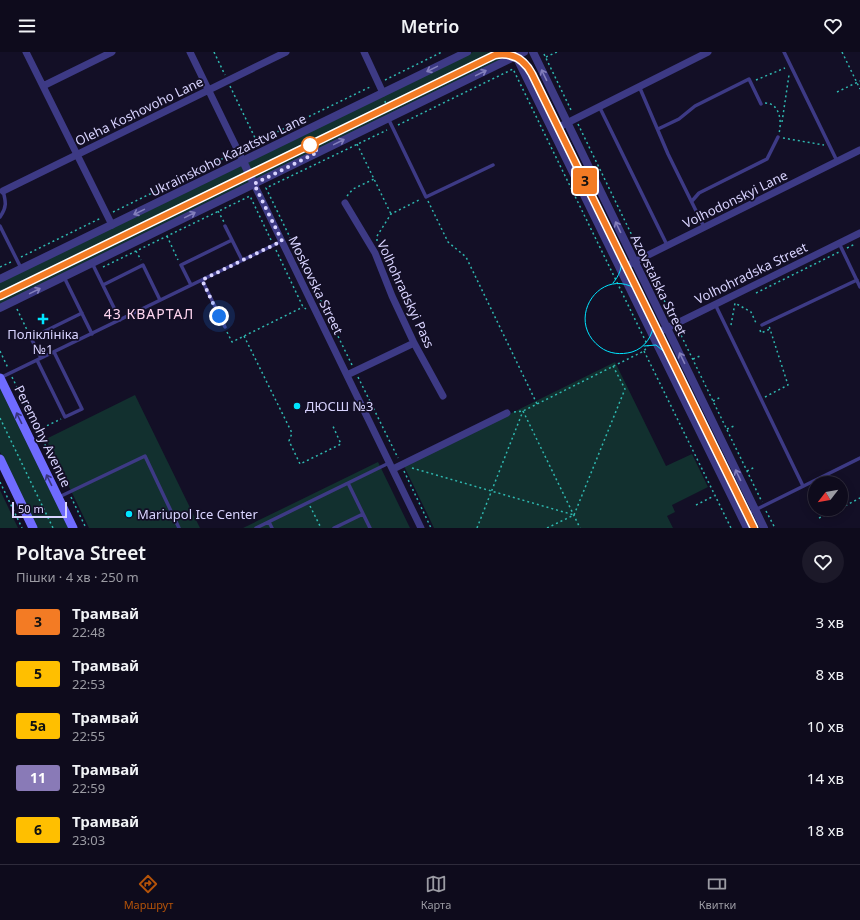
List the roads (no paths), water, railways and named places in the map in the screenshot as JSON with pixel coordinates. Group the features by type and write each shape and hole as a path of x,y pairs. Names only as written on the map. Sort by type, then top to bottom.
{"main road":[{"name":"Peremohy Avenue","path":"1,380 72,528"},
{"path":"0,459 33,528"}],"street":[{"path":"26,52 112,225"},
{"path":"43,86 112,52"},
{"name":"Moskovska Street","path":"190,52 421,528"},
{"name":"Oleha Koshovoho Lane","path":"3,191 286,52"},
{"path":"364,52 383,93"},
{"name":"Ukrainskoho Kazatstva Lane","path":"0,279 467,52"},
{"path":"0,308 64,277 94,267 254,184 515,54 524,52"},
{"name":"Azovstalska Street","path":"533,52 764,528"},
{"path":"553,130 708,52"},
{"path":"515,54 747,528"},
{"name":"Volhodonskyi Lane","path":"620,269 860,150"},
{"name":"Volhohradskyi Pass","path":"345,203 375,254 392,296 414,343 443,396"},
{"name":"Volhohradska Street","path":"653,335 860,233"},
{"path":"347,375 414,343"},
{"path":"391,466 401,465 507,413"}],"lane":[{"path":"784,52 837,161"},
{"path":"658,130 679,119 695,106 749,79 761,104"},
{"path":"639,86 668,154 704,227"},
{"path":"599,106 667,246"},
{"path":"388,118 426,197 493,165"},
{"path":"692,201 699,193 767,159 778,137"},
{"path":"0,217 5,210 7,203 3,191"},
{"path":"0,226 2,235 21,269"},
{"path":"225,226 242,260"},
{"path":"191,285 181,265 232,240"},
{"path":"1,380 11,373 39,359 282,241"},
{"path":"839,243 860,287"},
{"path":"103,285 143,266 160,300"},
{"path":"94,267 120,320"},
{"path":"64,277 92,334"},
{"path":"202,280 225,327"},
{"path":"762,325 857,280"},
{"path":"715,304 803,486"},
{"path":"54,352 82,409 64,418 31,338 82,313"},
{"path":"58,498 145,456 180,528"},
{"path":"741,517 860,458"},
{"path":"256,528 348,483 391,466"},
{"path":"348,483 370,528"},
{"path":"334,528 363,514"},
{"path":"268,522 272,528"}],"tram line":[{"name":"3","path":"0,296 495,55 505,53 510,54 522,60 529,68 754,528"},
{"path":"0,296 495,55 501,54 512,56 525,64 532,74 754,528"},
{"path":"613,283 620,271 621,257"},
{"path":"639,291 625,284 612,284 601,289 592,298 586,310 585,322 590,335 600,347 607,351 619,354 628,353 641,348 648,341 654,322"},
{"path":"644,346 656,345 668,355"}],"place":[{"name":"Поліклініка №1","path":"43,319"},
{"name":"ДЮСШ №3","path":"297,406"},
{"name":"Mariupol Ice Center","path":"129,514"}],"district":[{"name":"43 КВАРТАЛ","path":"149,314"}]}
